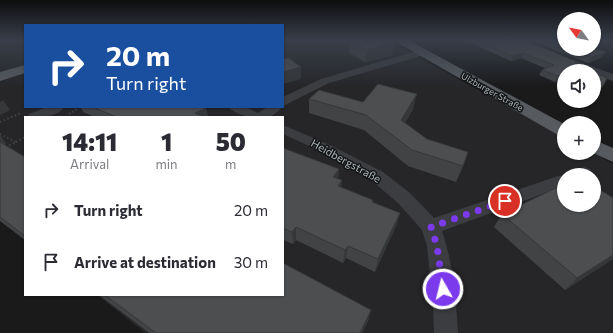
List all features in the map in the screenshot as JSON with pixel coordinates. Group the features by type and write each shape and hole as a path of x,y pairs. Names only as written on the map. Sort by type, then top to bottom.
{"main road":[{"name":"Ulzburger Straße","path":"425,56 557,127"},
{"path":"0,70 24,63"},
{"path":"0,77 24,69"},
{"path":"601,150 613,156"}],"street":[{"path":"284,102 325,81 411,56"},
{"path":"555,56 613,78"},
{"path":"30,116 55,108"},
{"path":"237,108 254,116"},
{"path":"262,116 274,108"},
{"name":"Heidbergstraße","path":"284,129 325,148 377,176 404,198 431,227 437,246 446,333"},
{"path":"431,227 557,182"}],"path":[{"path":"0,122 24,118"},
{"path":"0,134 16,142"},
{"path":"0,150 24,138"}],"shaded area":[{"path":"0,56 24,56 24,108 284,108 284,56 415,56 557,133 557,160 601,160 601,157 613,164 613,333 145,333 98,296 284,296 284,116 24,116 24,238 0,221"}],"building":[{"path":"530,56 563,56 577,62 575,63 577,64 557,64 557,76 542,70 554,65"},
{"path":"289,58 301,67 284,72 284,59"},
{"path":"601,75 607,78 603,86 601,85"},
{"path":"378,84 417,94 401,120 427,139 468,152 463,166 412,150 366,115 309,99 319,90 363,102"},
{"path":"95,108 206,108 195,113 202,116 114,116"},
{"path":"0,142 24,156 24,235 0,217"},
{"path":"284,148 339,169 333,177 342,180 338,186 400,213 378,259 348,246 345,250 296,227 292,232 284,228"},
{"path":"557,187 557,212 601,212 601,190 613,198 613,255 577,278 502,214"},
{"path":"284,264 371,310 360,333 156,333 106,296 284,296"}],"route":[{"path":"443,289 437,246 431,227 505,201"}]}
